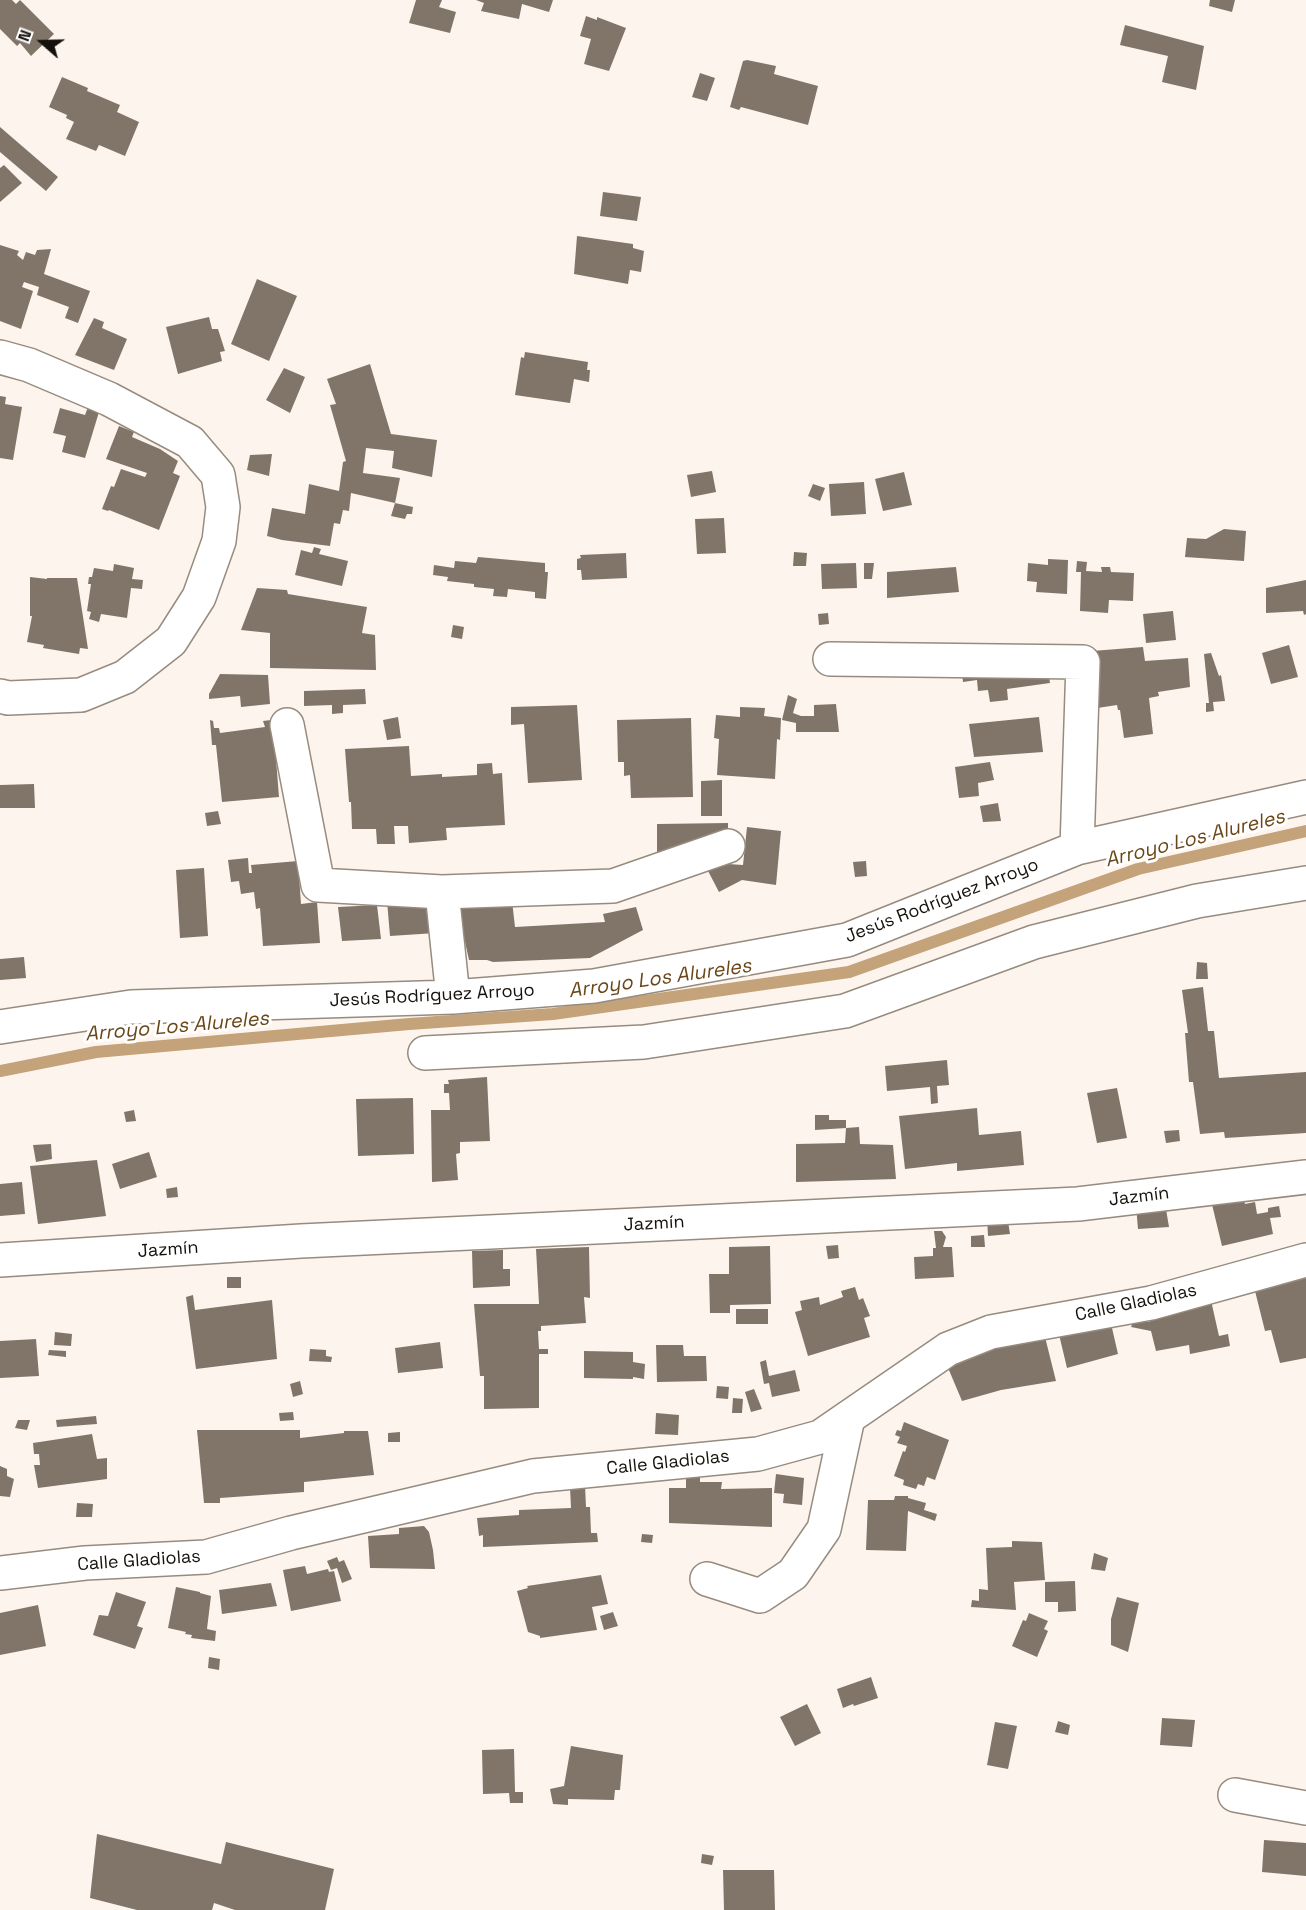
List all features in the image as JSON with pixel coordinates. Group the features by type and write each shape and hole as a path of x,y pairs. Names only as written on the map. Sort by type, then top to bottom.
{"street":[{"path":"0,357 30,365 110,399 190,442 218,475 223,507 219,541 199,597 171,641 125,677 81,695 8,698 0,696"},
{"path":"830,658 1083,662 1077,848"},
{"path":"287,725 318,885 442,892 613,886 728,846"},
{"name":"Jesús Rodríguez Arroyo","path":"0,1027 131,1007 453,998 594,986 847,940 1077,848 1306,797"},
{"path":"425,1053 644,1042 846,1011 1035,942 1197,901 1306,883"},
{"path":"442,892 453,998"},
{"name":"Jazmín","path":"0,1260 301,1241 1078,1204 1306,1177"},
{"name":"Calle Gladiolas","path":"0,1573 85,1563 206,1557 291,1533 533,1476 758,1454 820,1437 948,1349 991,1332 1151,1303 1306,1260"},
{"path":"706,1579 760,1596 793,1574 824,1529 848,1418"},
{"path":"1235,1795 1306,1808"}],"building":[{"path":"0,0 12,0 16,4 20,0 54,34 31,56 20,43 17,46 0,29"},
{"path":"416,0 442,0 439,7 456,12 450,33 409,23"},
{"path":"476,0 553,0 549,12 522,4 519,19 481,11 484,3"},
{"path":"1210,0 1235,0 1232,12 1209,6"},
{"path":"586,16 597,20 597,17 626,28 609,71 584,64 591,39 580,36"},
{"path":"1125,25 1204,46 1196,90 1162,82 1168,56 1120,45"},
{"path":"743,61 776,66 774,74 818,86 808,125 741,107 739,110 730,107"},
{"path":"700,73 715,78 707,101 692,97"},
{"path":"62,77 120,105 117,112 139,122 125,156 99,145 96,151 66,139 74,122 66,118 67,115 49,107"},
{"path":"0,127 58,177 46,191 0,152"},
{"path":"4,165 22,183 0,202 0,168"},
{"path":"603,192 641,197 637,221 600,216"},
{"path":"577,236 633,244 633,248 644,251 641,272 630,270 628,284 574,274"},
{"path":"0,245 19,251 17,255 23,260 26,252 35,255 37,250 51,249 44,274 90,291 78,323 65,318 69,307 37,295 39,287 24,282 22,287 33,291 21,329 0,321"},
{"path":"257,279 297,296 269,361 231,344"},
{"path":"209,317 212,329 218,329 225,351 220,352 222,361 178,374 166,327"},
{"path":"94,318 104,322 102,328 127,339 114,370 75,355"},
{"path":"525,352 588,362 589,382 574,379 570,403 515,395 521,357 524,358"},
{"path":"370,364 391,434 437,440 432,477 392,468 394,451 366,448 363,473 400,478 395,503 351,493 349,511 343,510 340,524 334,523 330,546 267,536 272,508 305,514 309,484 339,491 343,462 346,461 330,405 336,404 327,379"},
{"path":"284,368 305,377 290,413 266,400"},
{"path":"0,396 6,397 5,404 22,407 13,460 0,458"},
{"path":"88,407 99,412 85,458 62,452 66,436 53,433 60,408 85,415"},
{"path":"119,426 134,432 132,437 160,449 178,461 173,473 180,476 159,530 102,509 121,469 145,477 147,473 106,459"},
{"path":"272,454 269,476 247,470 250,455"},
{"path":"712,471 716,492 691,497 687,475"},
{"path":"904,472 912,505 883,511 875,479"},
{"path":"864,482 866,514 831,516 829,484"},
{"path":"813,484 825,488 820,501 808,496"},
{"path":"395,503 413,507 412,514 407,514 405,519 391,516"},
{"path":"724,518 726,553 697,554 695,519"},
{"path":"1224,529 1246,531 1244,561 1185,557 1187,538 1206,539"},
{"path":"314,547 321,549 319,554 348,561 342,586 295,575 301,550 312,553"},
{"path":"794,552 807,553 806,566 793,566"},
{"path":"626,553 627,578 582,580 581,570 577,570 577,559 581,558 580,555"},
{"path":"478,557 545,563 545,572 548,572 546,599 535,598 535,592 508,589 507,597 493,596 494,589 447,581 448,577 433,575 434,565 454,568 455,561 476,563"},
{"path":"1048,559 1068,560 1067,594 1036,592 1037,582 1027,581 1028,563 1048,565"},
{"path":"1077,561 1087,562 1086,571 1102,572 1101,567 1110,567 1111,572 1134,573 1133,601 1109,600 1108,613 1080,611 1081,572 1076,572"},
{"path":"856,563 857,588 822,589 821,564"},
{"path":"864,563 874,563 872,579 864,579"},
{"path":"114,564 134,568 132,579 143,580 142,589 131,588 127,618 101,614 99,622 89,619 91,612 87,611 91,584 88,584 89,577 92,577 94,568 113,571"},
{"path":"956,567 959,592 887,598 887,572"},
{"path":"30,577 77,578 88,649 80,648 79,654 43,648 44,645 27,642 32,616 30,616"},
{"path":"1306,580 1306,614 1304,615 1303,611 1266,613 1266,588"},
{"path":"257,588 287,590 288,594 367,607 362,633 375,635 376,670 270,668 270,633 241,630"},
{"path":"1173,611 1176,640 1146,643 1143,614"},
{"path":"828,613 829,624 819,625 818,614"},
{"path":"453,625 464,627 462,639 451,637"},
{"path":"1289,645 1298,677 1271,684 1262,653"},
{"path":"1143,647 1145,661 1188,658 1190,687 1158,692 1159,696 1149,698 1153,734 1124,738 1120,710 1117,705 1091,709 1092,651"},
{"path":"1211,653 1219,676 1221,675 1225,701 1213,702 1214,711 1206,712 1206,703 1209,703 1204,654"},
{"path":"1046,656 1050,683 1007,689 1008,700 990,702 988,690 978,691 977,680 963,682 961,664"},
{"path":"220,674 268,675 270,704 241,707 240,696 209,699 209,694"},
{"path":"365,689 366,704 343,705 343,713 332,714 332,705 304,706 304,691"},
{"path":"788,695 797,699 793,713 801,716 814,716 814,705 836,704 839,732 796,732 796,723 782,720"},
{"path":"577,705 582,780 528,783 524,724 511,725 511,707"},
{"path":"740,707 765,708 764,716 781,718 780,740 777,739 775,779 717,775 719,739 714,738 716,715 740,717"},
{"path":"398,717 401,738 387,740 383,720"},
{"path":"1039,717 1043,752 974,757 969,724"},
{"path":"691,718 693,797 631,798 630,775 624,776 624,762 618,762 617,720"},
{"path":"210,720 213,721 214,728 219,728 220,733 265,727 263,721 271,720 275,748 284,748 285,758 276,759 279,797 222,802 216,745 212,745"},
{"path":"409,746 411,776 477,775 477,764 492,763 493,774 502,773 505,825 446,828 447,840 409,843 408,826 394,826 395,844 377,844 376,829 352,829 345,749"},
{"path":"990,762 994,780 978,783 979,796 959,798 955,767"},
{"path":"722,780 722,816 701,816 701,781"},
{"path":"34,784 35,808 0,808 0,785"},
{"path":"998,803 1001,821 983,822 980,806"},
{"path":"218,811 221,824 207,826 205,813"},
{"path":"728,823 728,864 657,865 657,824"},
{"path":"747,827 781,831 776,885 742,880 719,892 707,869 728,864 743,865"},
{"path":"248,858 249,873 252,873 251,865 298,861 301,904 317,902 320,943 263,946 260,908 256,909 254,892 241,894 239,881 231,882 228,860"},
{"path":"866,861 867,876 855,877 853,862"},
{"path":"204,868 208,936 180,938 176,870"},
{"path":"511,892 515,927 605,922 603,914 636,907 643,930 590,958 493,962 469,960 458,910 460,904"},
{"path":"435,898 436,933 390,936 387,901"},
{"path":"377,905 381,939 342,941 338,907"},
{"path":"24,957 26,978 0,980 0,959"},
{"path":"1197,962 1207,963 1208,979 1196,979"},
{"path":"1203,987 1208,1031 1214,1031 1219,1078 1306,1072 1306,1133 1225,1138 1224,1132 1200,1134 1193,1082 1189,1082 1185,1033 1188,1033 1182,990"},
{"path":"947,1060 949,1085 937,1086 938,1103 931,1104 930,1087 887,1091 885,1066"},
{"path":"487,1077 490,1141 460,1142 460,1153 456,1154 458,1180 432,1182 431,1110 450,1110 449,1093 444,1093 444,1084 449,1084 448,1080"},
{"path":"1117,1088 1127,1138 1097,1143 1087,1093"},
{"path":"413,1098 414,1154 358,1156 356,1099"},
{"path":"977,1108 979,1135 1021,1131 1024,1165 957,1171 957,1163 905,1169 899,1116"},
{"path":"134,1110 136,1121 126,1122 124,1112"},
{"path":"815,1115 829,1115 829,1120 846,1120 846,1128 815,1130"},
{"path":"859,1127 860,1144 893,1145 896,1179 796,1182 796,1144 845,1143 846,1128"},
{"path":"1179,1130 1180,1141 1166,1143 1164,1131"},
{"path":"51,1144 52,1159 36,1162 33,1145"},
{"path":"149,1152 157,1177 120,1189 112,1164"},
{"path":"97,1160 106,1216 38,1224 30,1166"},
{"path":"22,1182 25,1214 0,1216 0,1184"},
{"path":"1240,1185 1245,1204 1255,1202 1257,1214 1268,1212 1268,1208 1279,1206 1281,1217 1270,1218 1273,1234 1222,1246 1208,1188"},
{"path":"177,1187 178,1197 167,1198 166,1189"},
{"path":"1163,1191 1169,1227 1138,1229 1135,1194"},
{"path":"1007,1215 1010,1234 988,1236 987,1217"},
{"path":"934,1231 942,1231 946,1237 943,1247 952,1247 954,1277 915,1279 914,1257 933,1256 933,1248 936,1248"},
{"path":"984,1235 985,1247 971,1247 971,1236"},
{"path":"838,1245 839,1258 828,1259 826,1246"},
{"path":"770,1246 771,1304 730,1305 730,1313 710,1313 709,1274 729,1274 729,1247"},
{"path":"589,1247 590,1298 584,1297 586,1323 541,1326 541,1331 538,1331 539,1349 548,1349 548,1354 539,1354 539,1408 484,1409 484,1376 480,1376 474,1304 539,1304 536,1249"},
{"path":"503,1250 503,1269 510,1269 510,1286 473,1288 472,1251"},
{"path":"1306,1267 1306,1358 1280,1363 1271,1330 1265,1331 1253,1283"},
{"path":"227,1277 241,1277 241,1288 227,1288"},
{"path":"855,1287 859,1300 863,1298 870,1316 864,1318 870,1337 808,1356 795,1312 802,1310 800,1301 819,1297 820,1305 843,1297 841,1291"},
{"path":"193,1295 195,1310 272,1300 277,1359 196,1369 186,1297"},
{"path":"1210,1296 1219,1336 1228,1334 1230,1346 1190,1354 1189,1345 1156,1351 1151,1331 1131,1327 1134,1319 1150,1322 1146,1308"},
{"path":"736,1309 768,1309 768,1324 736,1324"},
{"path":"1109,1315 1118,1354 1067,1368 1057,1326"},
{"path":"1043,1329 1056,1381 1001,1390 962,1401 946,1363 989,1342 991,1350"},
{"path":"55,1332 72,1334 71,1346 54,1345"},
{"path":"36,1339 39,1376 0,1378 0,1341"},
{"path":"440,1342 443,1368 398,1373 395,1348"},
{"path":"656,1345 683,1345 684,1356 706,1356 707,1381 657,1382"},
{"path":"310,1349 326,1350 326,1356 332,1357 331,1362 309,1361"},
{"path":"49,1350 66,1351 66,1357 48,1355"},
{"path":"584,1351 633,1352 633,1362 645,1364 644,1379 633,1377 633,1379 584,1378"},
{"path":"766,1360 769,1376 795,1370 800,1391 772,1397 769,1383 764,1384 760,1362"},
{"path":"300,1381 303,1394 293,1397 290,1384"},
{"path":"717,1386 729,1387 728,1399 716,1398"},
{"path":"754,1389 762,1409 751,1412 745,1392"},
{"path":"733,1398 743,1399 742,1413 732,1413"},
{"path":"293,1412 294,1420 280,1421 279,1413"},
{"path":"656,1413 679,1415 678,1435 655,1434"},
{"path":"96,1416 97,1424 57,1427 56,1420"},
{"path":"18,1420 30,1420 27,1430 15,1428"},
{"path":"904,1422 949,1440 935,1480 927,1477 924,1486 918,1484 916,1489 903,1485 904,1480 894,1476 907,1446 897,1443 900,1437 895,1435 897,1430 901,1431"},
{"path":"197,1430 300,1430 300,1438 344,1433 344,1431 368,1431 374,1475 304,1482 304,1492 220,1498 220,1503 204,1503"},
{"path":"400,1432 400,1442 388,1442 388,1433"},
{"path":"92,1434 97,1459 107,1458 107,1479 38,1488 34,1465 40,1465 39,1454 34,1454 33,1443"},
{"path":"0,1466 7,1469 7,1476 14,1479 10,1497 0,1496"},
{"path":"776,1474 804,1478 802,1505 783,1503 784,1494 774,1493"},
{"path":"686,1477 700,1477 700,1482 722,1482 721,1489 772,1488 772,1527 669,1523 669,1488 686,1488"},
{"path":"585,1485 586,1507 590,1507 591,1533 597,1533 598,1542 483,1547 483,1535 479,1536 477,1518 519,1515 519,1510 571,1508 570,1487"},
{"path":"895,1496 908,1496 908,1498 926,1503 924,1510 937,1514 935,1521 908,1511 906,1551 866,1550 868,1500 894,1500"},
{"path":"77,1503 93,1504 92,1517 76,1517"},
{"path":"424,1526 429,1532 435,1569 370,1568 368,1536 399,1534 399,1528"},
{"path":"642,1534 653,1535 652,1543 641,1542"},
{"path":"1012,1541 1042,1542 1045,1580 1014,1582 1016,1610 971,1607 972,1600 979,1601 979,1589 988,1590 986,1548 1012,1547"},
{"path":"1094,1553 1108,1558 1105,1571 1091,1569"},
{"path":"337,1557 339,1562 344,1560 352,1579 342,1583 337,1568 331,1570 327,1561"},
{"path":"305,1566 307,1574 328,1569 329,1572 334,1571 341,1601 291,1611 283,1570"},
{"path":"601,1575 608,1604 592,1607 597,1630 540,1638 528,1632 517,1591 528,1588 527,1586"},
{"path":"1075,1581 1076,1611 1058,1612 1058,1602 1045,1602 1045,1582"},
{"path":"271,1583 277,1606 222,1614 219,1590"},
{"path":"176,1587 211,1596 207,1629 216,1631 215,1641 191,1638 192,1635 185,1634 186,1632 168,1628"},
{"path":"116,1592 146,1602 137,1626 143,1628 135,1649 93,1635 99,1615 108,1616"},
{"path":"1117,1597 1139,1603 1128,1652 1111,1645 1111,1619"},
{"path":"38,1605 46,1646 0,1655 0,1613"},
{"path":"613,1612 618,1626 604,1630 600,1616"},
{"path":"1029,1613 1048,1621 1044,1629 1048,1631 1037,1657 1012,1646 1023,1620 1026,1621"},
{"path":"209,1657 220,1659 219,1670 208,1668"},
{"path":"871,1677 878,1698 843,1708 837,1689"},
{"path":"807,1704 821,1733 795,1746 780,1717"},
{"path":"1162,1718 1195,1720 1192,1747 1160,1745"},
{"path":"1058,1721 1070,1725 1068,1735 1055,1732"},
{"path":"995,1722 1017,1726 1008,1769 987,1765"},
{"path":"571,1746 623,1755 620,1790 615,1790 614,1800 568,1799 568,1805 553,1804 550,1789 564,1786"},
{"path":"514,1749 515,1792 523,1792 523,1803 510,1803 509,1793 483,1794 482,1750"},
{"path":"97,1834 221,1864 226,1842 334,1869 325,1910 235,1910 214,1903 212,1910 137,1910 90,1898"},
{"path":"1264,1840 1306,1843 1306,1876 1262,1872"},
{"path":"702,1854 714,1856 712,1865 701,1863"},
{"path":"723,1870 774,1870 775,1910 724,1910"}],"waterway":[{"name":"Arroyo Los Alureles","path":"0,1071 96,1052 409,1024 553,1014 849,972 1138,869 1306,831"}]}
